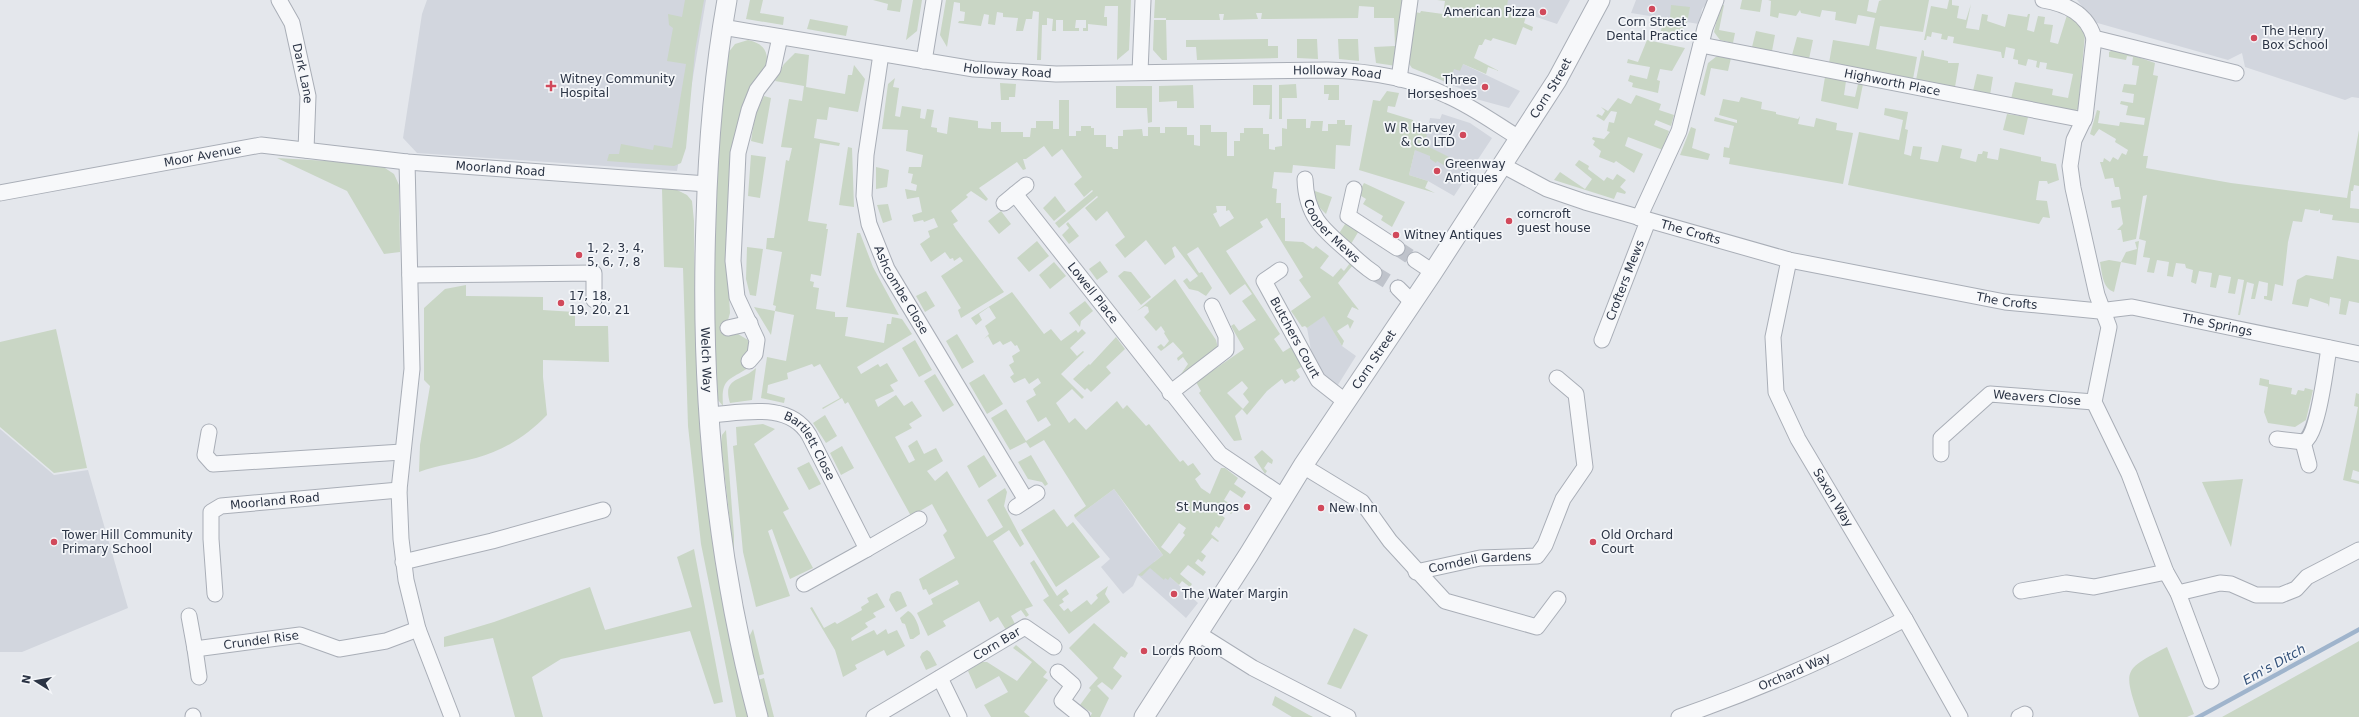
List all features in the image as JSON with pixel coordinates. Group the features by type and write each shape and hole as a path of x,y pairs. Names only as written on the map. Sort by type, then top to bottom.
{"street":[{"name":"Dark Lane","path":"279,0 292,23 308,96 306,150"},
{"name":"Welch Way","path":"727,0 722,27 712,115 707,184 704,288 708,415 722,538 747,672 758,717"},
{"path":"924,61 934,0"},
{"path":"1140,72 1143,0"},
{"path":"1399,79 1410,0"},
{"name":"Corn Street","path":"1144,717 1198,634 1303,466 1433,272 1557,80 1600,0"},
{"path":"1643,219 1679,131 1701,45 1716,0"},
{"path":"2043,0 2064,2 2081,17 2090,28 2094,38 2084,120 2074,140 2070,169 2098,295 2104,310"},
{"name":"Holloway Road","path":"722,27 924,61 1010,72 1056,74 1330,70 1367,73 1399,79 1448,95 1519,138"},
{"path":"749,361 755,354 757,345 750,323 737,297 734,273 738,153 748,110 757,90 773,69 780,37"},
{"path":"2094,38 2236,73"},
{"name":"Highworth Place","path":"1701,45 2084,120"},
{"name":"Ashcombe Close","path":"881,54 870,121 864,178 865,204 871,229 887,269 1026,500"},
{"name":"Moor Avenue","path":"0,193 261,145 407,162"},
{"path":"407,162 412,369 399,490 403,562 418,629 452,717"},
{"name":"Moorland Road","path":"407,162 707,184"},
{"name":"The Crofts","path":"1502,165 1547,189 1643,219 1789,260 2005,302 2104,310"},
{"name":"Cooper Mews","path":"1305,180 1307,202 1318,223 1374,274"},
{"path":"1354,189 1348,216 1397,248"},
{"name":"Lowell Place","path":"1015,194 1220,454 1284,497"},
{"name":"Crofters Mews","path":"1602,340 1643,219"},
{"path":"1415,260 1433,272"},
{"name":"Saxon Way","path":"1789,260 1773,337 1776,392 1798,439 1905,619 1960,717"},
{"name":"Butchers Court","path":"1280,270 1264,281 1318,380 1346,402"},
{"path":"410,275 594,273 594,300"},
{"path":"1398,288 1412,302"},
{"path":"1170,392 1226,350 1226,336 1212,306"},
{"name":"The Springs","path":"2104,310 2132,307 2359,354"},
{"name":"Weavers Close","path":"2104,310 2109,330 2094,402 2129,474 2166,572 2178,593 2212,681"},
{"name":"Welch Way","path":"728,328 750,323"},
{"path":"2277,439 2303,442 2310,437 2314,426 2329,348"},
{"name":"Corndell Gardens","path":"1416,572 1480,558 1537,556 1545,545 1563,499 1585,467 1576,394 1557,378"},
{"name":"Weavers Close","path":"1941,454 1941,438 1990,394 2094,402"},
{"name":"Bartlett Close","path":"708,415 764,411 790,417 799,422 808,435 867,549"},
{"path":"209,432 205,455 213,464 402,452"},
{"path":"2303,442 2309,465"},
{"name":"Corndell Gardens","path":"1303,466 1362,502 1390,541 1416,572 1445,601 1537,627 1558,599"},
{"name":"Moorland Road","path":"215,594 211,539 211,512 220,506 399,490"},
{"path":"403,562 492,541 603,510"},
{"path":"804,584 919,519"},
{"path":"2178,593 2220,583 2231,584 2256,595 2281,595 2296,589 2307,577 2359,550"},
{"path":"2021,591 2066,583 2094,587 2166,572"},
{"path":"189,616 199,677"},
{"name":"Orchard Way","path":"1679,717 1736,698 1787,676 1905,619"},
{"name":"Corn Bar","path":"874,717 918,689 940,678 1025,627 1054,647"},
{"name":"Crundel Rise","path":"195,649 300,635 339,649 386,641 418,629"},
{"path":"1198,634 1253,668 1348,717"},
{"path":"1058,672 1073,685 1062,701 1082,717"},
{"path":"940,678 959,717"}],"shaded area":[{"name":"Witney Community Hospital","path":"427,0 706,0 677,171 417,153 403,138 422,14"},
{"name":"American Pizza","path":"1486,0 1570,0 1557,24"},
{"path":"1636,0 1709,0 1702,9 1699,24 1631,13"},
{"name":"The Henry Box School","path":"2077,0 2359,0 2359,98 2352,97 2345,100 2245,67 2242,53 2228,60 2094,22"},
{"name":"Three Horseshoes","path":"1463,64 1520,91 1509,108 1476,99 1477,95 1449,84 1410,65"},
{"path":"1442,114 1470,123 1492,138 1454,196 1428,181 1409,175 1415,150 1428,128 1430,118 1440,119"},
{"path":"1324,315 1342,346 1356,356 1336,388 1322,378 1313,361 1307,328"},
{"name":"Tower Hill Community Primary School","path":"0,429 54,475 88,470 128,608 22,652 0,652"},
{"path":"1114,489 1142,529 1163,555 1154,562 1198,603 1186,618 1138,575 1133,586 1123,594 1101,567 1110,559 1075,518"}],"green space":[{"path":"685,0 704,0 695,51 686,148 681,163 674,166 607,161 609,154 619,154 621,144 653,150 654,145 672,148 686,64 667,61 673,28 669,25 668,14 682,17"},
{"path":"750,0 763,0 760,13 784,17 783,25 746,19"},
{"path":"873,0 902,0 900,12 887,10 888,4"},
{"path":"913,0 922,0 917,31 906,40"},
{"path":"946,0 1131,0 1129,50 1117,60 1118,6 1105,6 1104,17 1107,17 1107,26 1088,24 1088,31 1083,31 1083,28 1086,28 1086,20 1076,20 1075,28 1079,28 1079,31 1063,31 1063,20 1056,20 1056,31 1052,31 1053,19 1047,18 1047,25 1042,25 1041,60 1037,60 1039,12 1033,11 1032,19 1026,19 1023,31 1016,31 1018,18 1003,17 1003,13 997,12 995,25 988,24 989,15 984,14 981,26 958,23 959,21 964,21 965,12 960,11 960,3 954,2 947,47 940,35"},
{"path":"1155,0 1404,0 1396,66 1376,63 1374,47 1395,46 1394,18 1374,18 1374,7 1359,6 1358,18 1261,19 1262,13 1256,13 1258,19 1223,20 1224,14 1219,14 1220,20 1166,20 1166,18 1154,18"},
{"path":"1437,0 1508,0 1507,6 1527,13 1524,23 1533,27 1532,31 1523,27 1516,45 1493,38 1491,41 1485,39 1482,45 1479,45 1474,58 1499,71 1488,67 1486,74 1463,64 1460,71 1454,69 1449,83 1412,68 1408,62 1415,12 1420,13 1421,11 1443,14 1445,1"},
{"path":"1742,0 1762,0 1760,12 1740,9"},
{"path":"1768,0 1869,0 1867,11 1876,13 1879,1 1882,0 1929,0 1923,32 1880,26 1876,49 1917,57 1913,79 1829,63 1833,40 1869,46 1875,18 1858,15 1856,24 1835,20 1836,12 1822,10 1820,17 1801,13 1800,10 1796,16 1779,13 1778,18 1770,16 1771,1"},
{"path":"1949,0 1952,0 1952,5 1959,6 1957,18 1966,20 1971,4 1966,28 1979,30 1982,14 1988,15 1987,21 2005,27 2008,14 2027,17 2028,14 2030,14 2027,30 2034,32 2038,16 2045,17 2044,24 2053,25 2050,42 2058,44 2067,15 2080,23 2085,35 2078,109 2074,111 2011,99 2015,82 2053,89 2052,95 2068,98 2073,74 2046,69 2047,63 2040,62 2039,68 2036,67 2037,61 2028,59 2026,66 2018,64 2018,60 2013,59 2015,49 2006,47 2004,58 2002,58 2001,52 1953,43 1954,37 1948,36 1947,40 1941,39 1942,34 1932,32 1931,37 1927,36 1926,40 1924,40 1931,6 1947,9"},
{"path":"1671,5 1690,7 1687,23 1670,19"},
{"path":"1724,5 1719,30 1735,33 1733,43 1720,40 1714,32 1720,6"},
{"path":"810,19 848,26 846,36 807,29"},
{"path":"1154,20 1166,20 1167,60 1162,60 1153,50"},
{"path":"1663,22 1684,26 1682,34 1672,32 1671,37 1660,35"},
{"path":"1756,31 1775,35 1772,51 1752,47"},
{"path":"1797,37 1813,40 1809,59 1792,55"},
{"path":"1268,39 1268,46 1278,46 1278,58 1197,60 1196,47 1186,47 1186,40"},
{"path":"1297,39 1317,39 1318,59 1297,58"},
{"path":"1338,39 1358,39 1359,61 1339,59"},
{"path":"748,40 757,43 763,48 766,54 767,63 740,115 731,156 727,260 730,313 728,320 723,322 725,336 738,334 748,340 748,368 727,381 723,390 723,406 718,400 714,313 716,183 719,139 728,53 735,44"},
{"path":"1647,40 1685,48 1672,71 1660,69 1657,80 1660,81 1658,93 1632,87 1633,83 1628,81 1630,75 1647,79 1650,67 1627,63 1628,59 1638,62"},
{"path":"2115,49 2155,63 2153,75 2158,76 2143,156 2148,156 2146,168 2231,183 2347,198 2359,130 2359,186 2354,185 2353,191 2351,191 2350,208 2359,209 2359,223 2332,220 2333,215 2320,213 2320,209 2318,211 2305,209 2302,222 2293,221 2288,242 2283,286 2275,284 2272,301 2264,299 2264,296 2267,296 2268,283 2259,281 2255,299 2251,299 2254,284 2247,282 2240,315 2238,315 2244,280 2238,279 2235,294 2228,293 2231,277 2219,275 2216,288 2210,287 2212,273 2199,271 2196,284 2191,282 2193,270 2186,268 2185,264 2176,263 2173,277 2167,276 2169,262 2157,260 2154,273 2147,272 2150,258 2143,257 2146,241 2139,239 2147,195 2143,196 2136,239 2123,242 2121,230 2117,230 2123,224 2120,207 2112,208 2111,201 2121,199 2119,187 2115,187 2113,178 2105,179 2100,162 2103,162 2104,158 2110,162 2113,157 2118,160 2122,153 2126,155 2128,150 2115,142 2116,139 2099,129 2094,136 2090,134 2097,110 2100,111 2098,123 2119,126 2120,122 2144,125 2145,118 2126,115 2128,106 2120,104 2121,101 2133,103 2134,94 2122,92 2124,84 2136,85 2139,66 2132,65 2133,57 2127,56 2126,60 2109,57 2109,52"},
{"path":"1922,50 1924,51 1924,56 1948,61 1948,63 1959,63 1955,87 1916,80"},
{"path":"795,53 809,55 806,87 845,94 848,75 852,75 854,65 865,79 858,112 829,107 827,120 817,119 814,138 840,143 839,146 820,143 808,221 827,224 826,229 828,229 821,276 811,274 810,281 814,282 813,287 819,288 816,309 835,312 835,317 848,317 845,336 884,343 887,324 891,324 892,317 902,319 912,334 857,367 861,374 878,364 880,367 887,363 898,381 890,385 894,391 875,400 878,407 896,395 904,406 912,401 922,416 909,424 912,428 895,437 909,463 915,460 908,446 917,440 924,454 936,448 943,461 927,471 935,481 947,471 987,537 1003,527 987,500 1005,488 1007,492 1004,506 1024,544 1020,547 1009,530 993,541 1033,606 1025,609 1029,615 1026,617 1021,610 1011,616 1015,624 1006,630 998,617 990,622 979,601 943,621 946,626 928,636 917,613 933,604 931,599 959,584 957,580 929,595 926,589 923,590 919,579 955,558 943,535 947,531 932,504 911,516 848,402 845,404 842,398 823,409 822,408 840,398 820,364 814,367 812,364 787,373 788,379 768,385 767,393 785,398 784,403 761,398 767,357 786,361 794,315 775,311 776,306 773,305 782,252 766,249 767,238 774,238 786,160 789,161 792,148 781,147 789,99 802,101 804,86 775,81 784,64"},
{"path":"1717,56 1731,58 1728,71 1711,68 1705,96 1700,94 1708,63"},
{"path":"1977,74 1993,77 1990,95 1973,91"},
{"path":"1825,77 1846,81 1844,95 1855,97 1858,84 1863,84 1858,109 1821,101"},
{"path":"895,78 893,87 899,88 895,116 900,117 902,106 921,109 920,118 925,119 927,109 934,110 931,127 937,128 937,132 947,134 949,117 978,121 978,128 991,129 991,122 1001,122 1001,132 1023,132 1023,137 1030,137 1031,128 1036,128 1036,121 1053,121 1053,129 1059,129 1059,100 1069,100 1069,136 1076,136 1076,131 1081,131 1081,126 1091,126 1091,128 1094,128 1094,135 1106,135 1106,147 1112,147 1113,149 1118,149 1118,136 1123,136 1123,130 1142,129 1143,136 1148,136 1148,127 1160,127 1160,133 1165,133 1165,127 1187,127 1187,135 1194,135 1194,145 1200,146 1200,125 1211,125 1211,132 1227,132 1227,156 1234,156 1234,141 1240,141 1240,133 1244,133 1244,128 1263,128 1263,134 1269,134 1269,149 1275,150 1275,147 1282,146 1282,128 1287,129 1287,119 1306,119 1306,128 1310,128 1311,121 1323,121 1322,131 1328,131 1328,124 1337,124 1337,120 1345,120 1345,125 1352,125 1350,146 1336,145 1335,169 1293,165 1292,173 1274,172 1272,188 1277,189 1276,203 1281,203 1281,218 1285,218 1285,241 1303,242 1313,249 1316,246 1329,256 1320,268 1333,277 1341,268 1344,271 1350,263 1353,265 1338,283 1359,310 1352,307 1347,317 1354,321 1350,329 1348,324 1337,331 1344,341 1342,346 1324,316 1307,328 1305,326 1302,327 1291,311 1311,297 1299,280 1303,277 1267,218 1260,222 1263,227 1226,251 1280,334 1274,339 1283,352 1291,347 1303,366 1296,370 1300,377 1294,382 1292,380 1285,384 1282,379 1267,391 1247,415 1242,409 1235,416 1242,440 1234,441 1199,393 1201,391 1196,382 1244,349 1231,326 1234,324 1239,331 1256,320 1242,301 1252,294 1245,284 1230,295 1198,247 1187,254 1199,273 1202,272 1212,288 1206,296 1198,291 1189,289 1183,281 1187,278 1190,282 1198,276 1175,246 1172,248 1175,257 1165,265 1146,240 1125,258 1115,245 1125,237 1107,211 1096,221 1085,208 1098,197 1097,196 1059,228 1055,223 1093,191 1092,190 1084,197 1074,184 1082,177 1062,149 1052,157 1044,146 1026,159 1023,159 1026,169 1023,170 1017,162 979,188 988,199 986,201 971,191 966,195 968,197 951,211 958,221 953,224 956,229 1004,292 961,318 958,310 961,308 941,276 963,261 960,257 954,261 953,258 950,259 945,252 931,262 920,244 930,237 928,231 938,227 934,218 924,222 923,220 914,222 912,215 922,212 919,197 907,199 905,189 916,191 917,185 911,183 913,174 908,173 909,167 921,167 923,155 906,151 908,130 882,129 888,84","holes":["1216,206 1226,206 1226,211 1229,210 1234,218 1220,227 1213,214 1217,212","1242,381 1248,388 1243,394 1249,402 1243,409 1227,393"]},
{"path":"1000,83 1016,84 1015,97 1009,97 1009,100 1001,100"},
{"path":"1296,84 1297,98 1282,98 1282,119 1279,119 1279,85"},
{"path":"1193,85 1194,108 1177,108 1177,101 1159,102 1159,86"},
{"path":"1253,85 1272,85 1272,119 1269,119 1270,105 1253,105"},
{"path":"1324,85 1339,85 1339,100 1328,100 1329,94 1324,94"},
{"path":"1116,86 1152,86 1152,122 1148,123 1147,108 1116,108"},
{"path":"1387,91 1399,93 1395,107 1388,106 1387,112 1413,120 1412,125 1423,129 1422,132 1427,135 1423,144 1449,157 1447,160 1454,164 1450,169 1437,161 1436,163 1430,159 1430,156 1415,150 1409,175 1428,181 1425,188 1435,193 1359,170 1373,100 1380,101"},
{"path":"1636,95 1661,104 1659,110 1674,115 1671,126 1656,120 1654,125 1669,131 1663,150 1628,137 1625,146 1643,154 1634,173 1616,161 1614,163 1599,157 1601,151 1593,145 1595,141 1592,139 1593,137 1604,139 1610,132 1607,131 1609,122 1614,123 1617,112 1611,111 1604,121 1596,116 1598,114 1602,116 1605,111 1601,107 1608,111 1618,98 1631,104"},
{"path":"764,96 771,98 763,144 751,141 755,115"},
{"path":"1741,97 1762,102 1761,109 1776,112 1776,114 1798,119 1800,116 1798,124 1814,127 1816,118 1837,123 1836,130 1853,133 1843,184 1729,164 1730,158 1723,157 1724,147 1729,148 1734,126 1714,121 1715,117 1737,123 1737,120 1719,115 1723,99 1739,102"},
{"path":"1885,108 1908,112 1905,129 1908,130 1904,154 1911,156 1913,146 1922,147 1920,159 1938,162 1942,145 1962,149 1960,158 1976,162 1978,154 1982,154 1983,151 1988,152 1987,158 1998,160 2000,148 2041,157 2041,161 2056,164 2059,180 2048,184 2047,181 2039,181 2036,200 2047,201 2050,218 2043,217 2039,224 1848,185 1859,132 1899,140 1903,120 1884,115"},
{"path":"2007,114 2028,117 2024,135 2003,130"},
{"path":"1691,127 1696,129 1692,148 1710,154 1708,160 1680,155"},
{"path":"848,147 852,148 854,207 839,205"},
{"path":"751,155 766,157 760,198 748,196"},
{"path":"277,158 379,164 394,174 399,185 400,252 384,254 347,191"},
{"path":"1579,160 1589,166 1588,169 1604,181 1607,177 1613,180 1617,174 1626,180 1620,187 1626,192 1625,194 1617,192 1614,199 1554,180 1560,172 1585,189 1592,179 1575,165"},
{"path":"876,167 889,170 887,187 876,189"},
{"path":"1364,183 1405,202 1392,227 1381,220 1383,216 1363,204 1366,199 1358,194"},
{"path":"662,189 675,189 687,195 692,201 694,221 695,313 698,376 731,640 748,717 736,717 701,544 688,426 683,268 664,267"},
{"path":"1315,191 1332,197 1326,214 1312,200"},
{"path":"1055,196 1066,211 1054,221 1043,208"},
{"path":"888,204 892,220 883,223 877,205"},
{"path":"1001,211 1011,224 999,234 988,221"},
{"path":"1347,221 1360,229 1351,244 1338,235"},
{"path":"1068,222 1079,236 1069,244 1062,235 1069,228 1066,224"},
{"path":"857,233 860,233 873,267 899,315 846,307"},
{"path":"1037,241 1049,256 1029,272 1017,258"},
{"path":"2139,241 2136,265 2121,262 2126,252 2137,249 2135,242"},
{"path":"747,247 763,249 756,296 750,295 746,279"},
{"path":"2337,256 2359,260 2359,303 2349,301 2346,315 2339,314 2341,299 2330,297 2329,307 2328,304 2310,298 2308,307 2292,304 2297,280 2306,275 2333,279"},
{"path":"2109,260 2121,262 2114,292 2107,287 2105,283 2100,262"},
{"path":"1100,261 1108,272 1097,280 1089,269"},
{"path":"1054,262 1066,276 1050,289 1039,275"},
{"path":"1124,271 1131,272 1151,297 1141,305 1118,276"},
{"path":"1175,279 1216,340 1218,348 1179,377 1188,364 1183,357 1178,361 1177,358 1183,353 1173,342 1161,351 1157,347 1161,344 1164,347 1169,341 1164,333 1165,332 1161,326 1156,331 1144,317 1149,312 1148,307 1145,306 1137,311"},
{"path":"466,285 466,296 543,297 543,310 575,312 575,326 608,326 609,362 543,360 543,377 547,415 540,422 523,436 496,451 476,458 419,472 420,445 430,386 424,380 424,308 445,289"},
{"path":"926,291 935,306 925,312 916,296"},
{"path":"1012,292 1044,334 1051,329 1061,341 1076,330 1078,333 1082,329 1086,333 1070,348 1077,356 1083,351 1084,352 1061,374 1084,397 1082,399 1072,389 1056,403 1069,423 1075,418 1086,430 1117,401 1123,409 1127,405 1146,426 1149,424 1180,462 1183,460 1188,466 1193,463 1201,474 1195,479 1201,488 1210,494 1221,468 1225,468 1238,478 1234,484 1246,492 1242,498 1230,490 1224,500 1236,508 1231,514 1218,503 1214,509 1225,518 1219,528 1216,526 1211,534 1219,541 1218,542 1212,538 1201,552 1206,556 1202,562 1198,559 1195,563 1206,572 1203,576 1188,565 1180,574 1192,584 1190,587 1182,581 1179,585 1170,577 1168,580 1165,578 1164,580 1150,568 1142,576 1138,575 1163,555 1114,489 1075,518 1074,515 1086,506 1044,440 1030,448 1026,442 1010,450 991,418 1006,409 1026,441 1051,425 1046,417 1038,422 1026,401 1036,395 1033,389 1041,383 1038,378 1029,384 1025,378 1014,383 1010,377 1014,374 1009,365 1014,362 1012,356 1020,351 1017,345 1015,346 1011,341 1003,345 1000,341 993,345 988,336 984,339 989,334 985,326 996,318 989,307 979,314 982,320 976,325 971,318","holes":["1179,523 1186,528 1183,533 1185,535 1170,554 1161,547"]},
{"path":"1085,301 1093,311 1081,321 1080,327 1069,313"},
{"path":"754,307 775,311 771,335"},
{"path":"56,329 87,468 54,473 0,427 0,342"},
{"path":"957,334 974,362 962,369 946,341"},
{"path":"1116,337 1125,349 1106,367 1111,373 1091,392 1087,388 1085,390 1073,379 1089,364 1090,365"},
{"path":"915,340 932,370 919,377 902,348"},
{"path":"756,368 752,400 730,403 728,395 731,384"},
{"path":"935,374 954,405 943,412 924,381"},
{"path":"984,374 1003,404 987,414 969,383"},
{"path":"2260,378 2269,380 2269,384 2292,388 2291,394 2296,395 2298,390 2304,391 2305,388 2313,390 2306,420 2295,427 2268,423 2264,412 2268,387 2259,385"},
{"path":"2356,393 2359,394 2359,472 2353,470 2351,479 2359,481 2359,484 2343,480 2358,407 2354,406"},
{"path":"825,415 837,436 826,443 813,423"},
{"path":"763,424 775,429 754,444 789,509 783,512 813,568 790,579 772,529 768,531 790,596 756,607 743,552 733,446 737,445 736,427"},
{"path":"726,430 734,536 734,556 721,444 722,435"},
{"path":"842,446 854,468 841,475 830,453"},
{"path":"1262,450 1273,460 1272,464 1268,462 1264,468 1267,471 1265,474 1254,457"},
{"path":"984,455 997,476 979,488 967,466"},
{"path":"1031,455 1048,484 1045,486 1042,482 1028,479 1018,462"},
{"path":"809,462 821,484 809,490 797,468"},
{"path":"2243,479 2231,547 2202,482"},
{"path":"1054,509 1067,527 1073,522 1100,557 1056,587 1021,530"},
{"path":"694,549 723,702 714,704 690,631 561,659 532,677 543,717 515,717 493,638 444,647 444,637 494,622 590,587 605,630 692,607 677,557"},
{"path":"1034,560 1057,596 1066,589 1069,594 1062,599 1064,602 1059,605 1064,611 1068,608 1071,612 1087,600 1091,605 1098,598 1096,595 1108,586 1105,594 1110,602 1069,634 1043,600 1049,596 1030,563"},
{"path":"897,591 901,592 907,606 896,612 889,600 891,594"},
{"path":"877,593 885,607 873,613 876,617 865,623 868,627 851,638 852,641 874,630 877,635 886,629 888,634 897,630 905,646 887,656 884,650 855,665 857,669 843,677 835,650 810,608 812,607 824,628 835,622 837,624 862,610 861,607 869,602 867,598"},
{"path":"908,611 914,617 920,631 920,634 913,639 910,639 905,624 902,623 900,618"},
{"path":"1094,623 1128,653 1125,658 1121,656 1113,668 1122,676 1112,690 1102,682 1097,686 1109,698 1100,717 1090,717 1092,713 1080,705 1091,690 1089,688 1098,678 1069,648"},
{"path":"1354,628 1368,635 1341,689 1327,684"},
{"path":"753,629 764,674 757,676 749,637"},
{"path":"2359,641 2359,717 2222,717"},
{"path":"1016,645 1047,672 1043,677 1048,680 1024,712 1030,717 991,717 984,705 1008,692 999,676 976,689 968,671 981,662 987,662 1017,681 1032,662 1013,648"},
{"path":"2167,647 2194,714 2187,717 2139,717 2130,689 2130,673 2142,661"},
{"path":"927,650 930,652 937,665 926,670 920,657 922,653"},
{"path":"764,678 774,717 767,717 758,680"},
{"path":"1275,696 1313,717 1292,717 1272,705"}],"water":[{"path":"2359,627 2359,632 2203,717 2194,717"}],"tunnel":[{"path":"1397,248 1415,260"},
{"path":"1374,273 1398,288"}],"place":[{"name":"Corn Street Dental Practice","path":"1652,9"},
{"name":"American Pizza","path":"1543,12"},
{"name":"The Henry Box School","path":"2254,38"},
{"name":"Witney Community Hospital","path":"551,86"},
{"name":"Three Horseshoes","path":"1485,87"},
{"name":"W R Harvey & Co LTD","path":"1463,135"},
{"name":"Greenway Antiques","path":"1437,171"},
{"name":"corncroft guest house","path":"1509,221"},
{"name":"Witney Antiques","path":"1396,235"},
{"name":"1, 2, 3, 4, 5, 6, 7, 8","path":"579,255"},
{"name":"17, 18, 19, 20, 21","path":"561,303"},
{"name":"St Mungos","path":"1247,507"},
{"name":"New Inn","path":"1321,508"},
{"name":"Tower Hill Community Primary School","path":"54,542"},
{"name":"Old Orchard Court","path":"1593,542"},
{"name":"The Water Margin","path":"1174,594"},
{"name":"Lords Room","path":"1144,651"}],"water label":[{"name":"Em's Ditch","path":"2274,664"}]}
